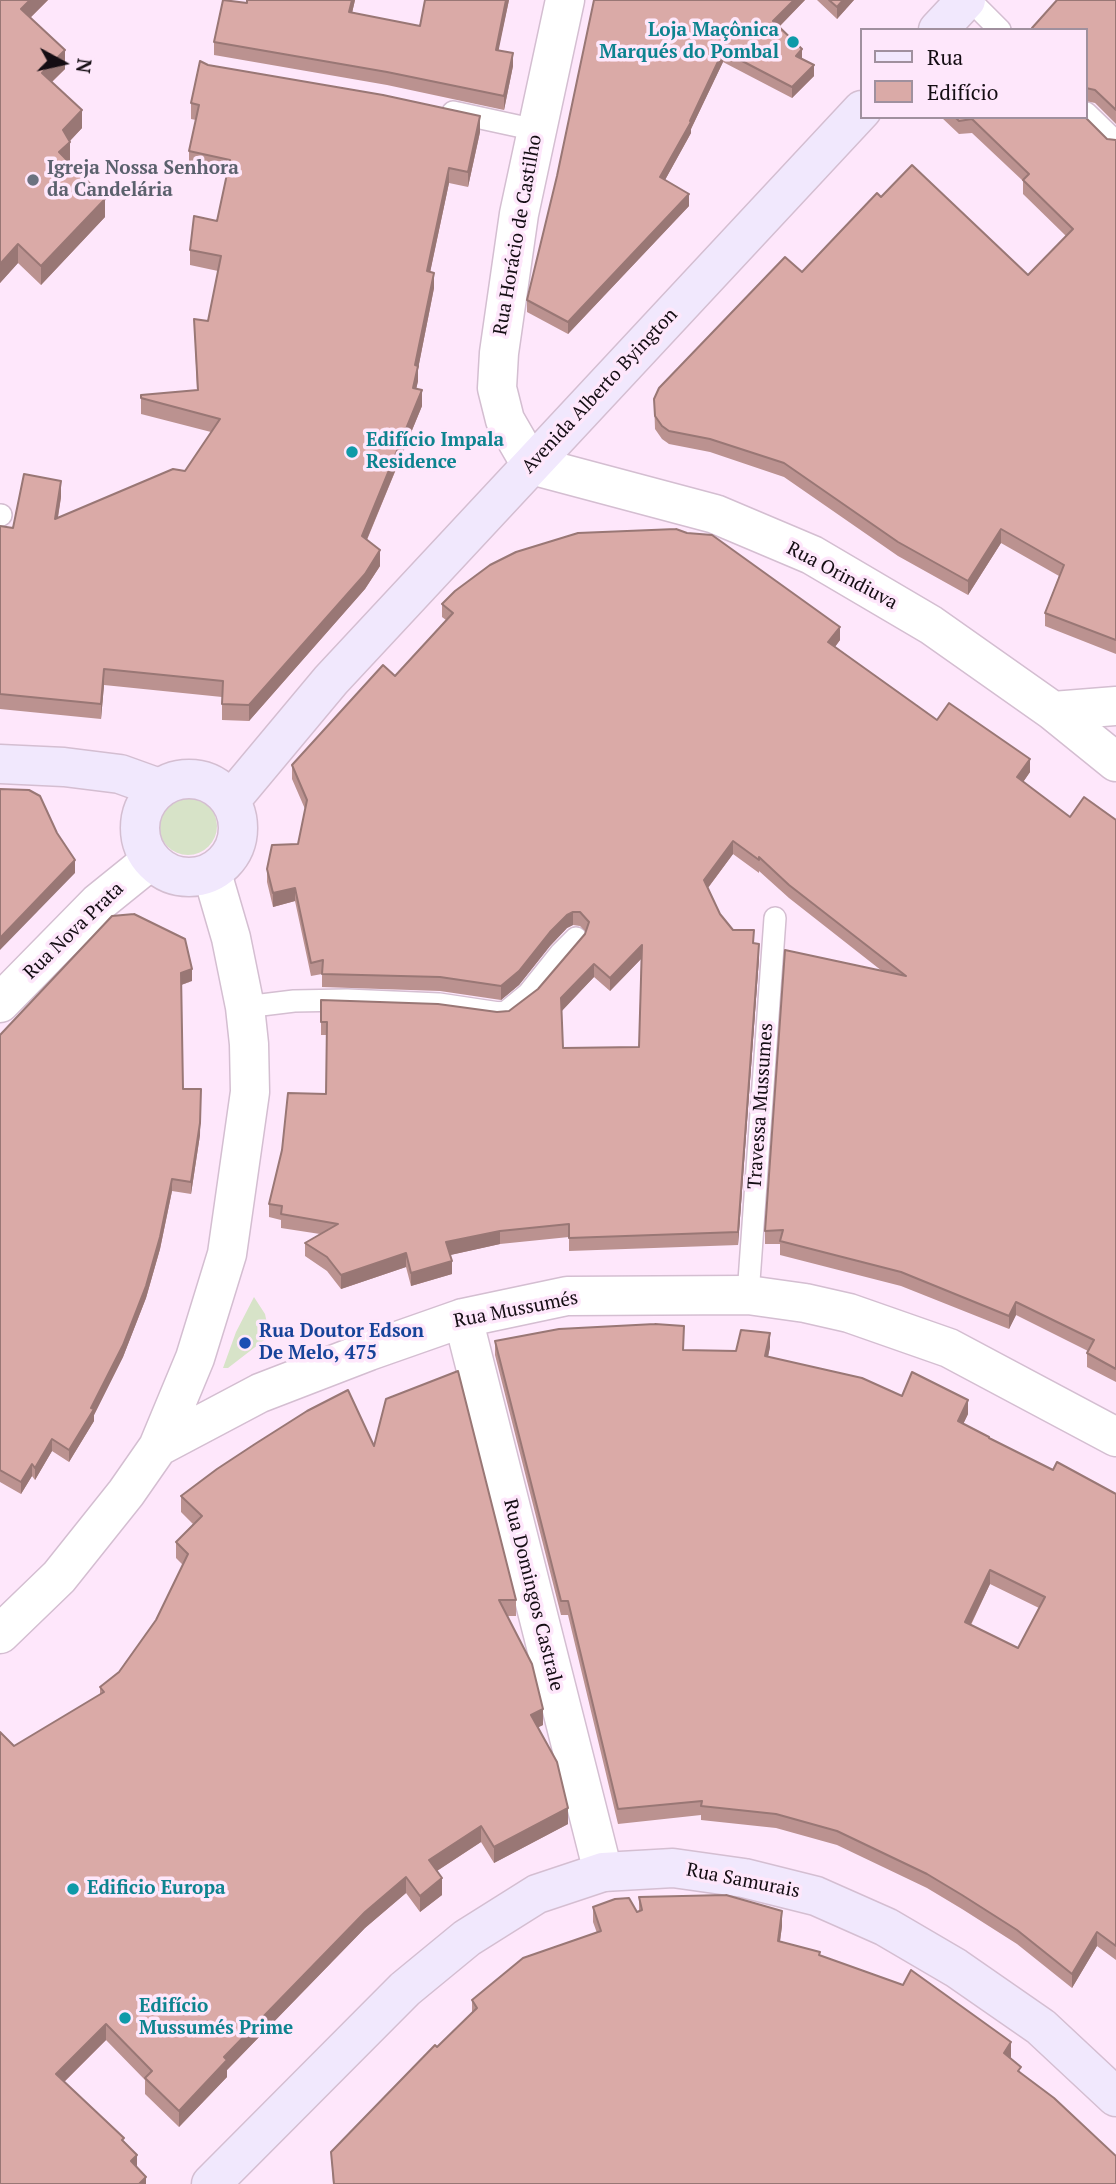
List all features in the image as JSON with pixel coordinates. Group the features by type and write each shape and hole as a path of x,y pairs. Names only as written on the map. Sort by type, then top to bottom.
{"street":[{"name":"Rua Horácio de Castilho","path":"531,465 505,420 498,388 499,353 517,227 565,0"},
{"path":"940,28 968,0"},
{"name":"Avenida Alberto Byington","path":"230,801 331,680 860,112"},
{"name":"Rua Orindiuva","path":"531,465 715,514 811,555 931,625 1053,711 1116,762"},
{"path":"1053,711 1116,706"},
{"path":"0,764 64,767 120,774 159,788"},
{"path":"189,778 205,781 219,789 230,801 237,817 238,833 234,849 225,862 212,873 196,878 179,878 163,872 150,861 142,847 139,831 147,800 159,788 173,781 189,778"},
{"name":"Rua Nova Prata","path":"0,1003 98,903 150,861"},
{"path":"158,1447 195,1358 227,1254 250,1091 249,1044 244,1007 231,938 212,873"},
{"name":"Rua Mussumés","path":"0,1634 59,1577 126,1493 158,1447 260,1393 369,1351 463,1318 566,1296 748,1295 806,1303 849,1313 949,1348 1116,1437"},
{"name":"Rua Domingos Castrale","path":"463,1318 603,1872"},
{"name":"Rua Samurais","path":"228,2178 405,1989 467,1938 537,1894 603,1872 673,1868 744,1878 816,1896 886,1927 956,1968 1041,2027 1116,2097"}],"lane":[{"path":"968,0 998,28"},
{"path":"426,107 536,130"},
{"path":"1088,115 1116,142"},
{"name":"Travessa Mussumes","path":"748,1295 775,918"},
{"path":"244,1007 294,1001 347,1000 439,1004 506,1012 528,994 559,954 576,938"}],"green space":[{"path":"188,797 199,799 212,810 217,826 215,837 204,850 188,855 177,853 164,842 159,826 161,815 172,802"},
{"path":"254,1297 265,1314 269,1333 272,1334 228,1368 223,1368 236,1332"}],"building":[{"name":"Igreja Nossa Senhora da Candelária","path":"0,0 30,0 21,9 65,50 42,73 82,110 63,130 70,142 59,152 105,199 41,266 18,244 0,264"},
{"path":"223,0 247,3 247,0 352,0 349,12 420,26 425,0 506,0 496,50 513,53 504,96 387,72 214,42"},
{"path":"594,0 794,0 773,21 802,49 796,56 814,65 792,87 723,51 691,122 660,177 689,194 568,322 527,300 557,176"},
{"path":"829,0 843,0 837,7"},
{"path":"1057,0 1116,0 1116,110 1095,90 1088,88 1088,28 1032,28"},
{"path":"200,61 208,65 383,95 480,116 468,172 449,168 427,271 434,273 415,365 418,366 413,388 422,390 362,536 380,550 365,574 249,705 222,704 223,681 104,669 101,704 0,694 0,526 13,528 24,474 61,481 55,519 173,469 185,471 220,419 141,398 141,395 198,390 194,319 208,321 221,256 190,250 194,216 217,221 230,160 189,151 199,105 191,103"},
{"path":"972,119 1087,119 1107,139 1116,140 1116,640 1045,613 1064,565 1001,529 968,581 898,542 784,463 710,439 669,431 655,416 654,399 659,388 785,257 802,272 877,193 881,197 912,165 1028,275 1073,229 1023,180 1029,174"},
{"path":"676,529 687,533 712,535 840,627 828,642 937,720 949,703 1030,759 1017,777 1070,817 1084,797 1116,820 1116,1369 1087,1353 1094,1340 1016,1302 1009,1316 901,1272 780,1241 783,1230 765,1231 785,950 906,976 789,885 759,857 759,860 733,841 704,880 720,914 733,930 754,930 753,943 759,944 738,1232 569,1238 569,1224 500,1231 446,1242 452,1261 411,1273 406,1253 341,1275 327,1257 305,1243 338,1224 281,1214 282,1206 269,1204 282,1150 288,1093 326,1094 327,1022 321,1022 321,1000 438,1004 497,1012 509,1011 538,989 585,934 589,922 580,912 567,915 519,971 501,986 440,977 322,974 323,960 311,963 295,888 273,893 267,869 272,845 298,844 307,800 292,765 383,665 395,676 453,613 442,604 490,565 516,552 578,533","holes":["642,945 639,1047 563,1048 561,998 594,964 610,978"]},
{"path":"0,789 29,790 40,796 57,833 75,860 0,938"},
{"path":"134,914 185,939 192,969 181,973 183,1089 201,1089 200,1123 191,1182 172,1179 146,1286 123,1345 91,1408 94,1409 69,1450 52,1439 35,1468 32,1464 21,1482 0,1470 0,1035 112,916"},
{"path":"655,1324 684,1326 683,1350 736,1351 741,1330 770,1333 765,1356 862,1378 902,1396 912,1372 968,1400 958,1421 1053,1470 1057,1462 1116,1494 1116,1946 1097,1932 1072,1974 1017,1930 962,1895 927,1874 837,1831 776,1814 701,1806 702,1801 618,1809 568,1601 561,1601 495,1341 559,1329","holes":["990,1570 1045,1597 1018,1648 965,1622"]},
{"path":"458,1371 516,1600 499,1600 532,1664 543,1709 531,1715 557,1762 568,1808 494,1847 481,1826 429,1860 442,1878 420,1896 406,1877 365,1912 224,2057 227,2060 179,2111 145,2078 152,2071 106,2024 56,2074 124,2138 122,2140 137,2155 131,2161 146,2177 139,2184 0,2184 0,1732 14,1746 104,1692 100,1687 119,1672 156,1620 188,1554 176,1542 202,1516 181,1496 255,1444 307,1411 348,1390 374,1446 386,1399"},
{"path":"726,1895 782,1911 778,1941 820,1952 819,1955 903,1985 911,1970 1011,2042 1004,2053 1021,2067 1018,2071 1054,2098 1116,2156 1116,2184 334,2184 331,2152 435,2045 437,2047 477,2008 472,2000 523,1958 601,1931 593,1907 615,1899 629,1898 637,1912 642,1910 639,1897"}],"place":[{"name":"Loja Maçônica Marqués do Pombal","path":"793,42"},
{"name":"Igreja Nossa Senhora da Candelária","path":"33,180"},
{"name":"Edifício Impala Residence","path":"352,452"},
{"name":"Rua Doutor Edson De Melo, 475","path":"245,1343"},
{"name":"Edificio Europa","path":"73,1889"},
{"name":"Edifício Mussumés Prime","path":"125,2018"}]}
